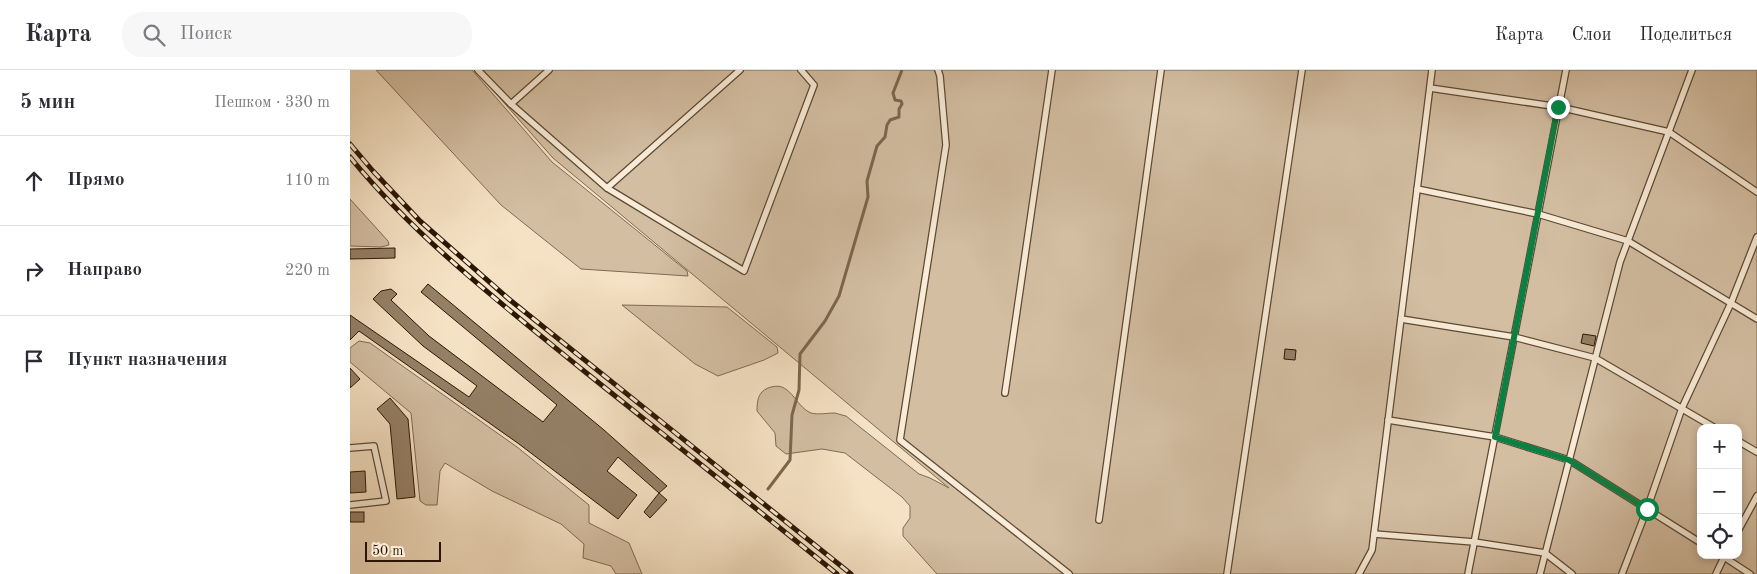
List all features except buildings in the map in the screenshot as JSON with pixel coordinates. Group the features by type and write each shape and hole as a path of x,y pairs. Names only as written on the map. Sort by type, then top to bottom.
{"lane":[{"path":"478,70 511,104 607,188 744,271 814,85 801,70"},
{"path":"511,104 549,70"},
{"path":"607,188 740,70"},
{"path":"1005,393 1052,70"},
{"path":"1100,520 1161,70"},
{"path":"1227,574 1302,70"},
{"path":"1359,574 1372,550 1432,70"},
{"path":"1468,574 1566,70"},
{"path":"1540,574 1620,262 1692,70"},
{"path":"940,72 946,145 900,440 1069,574"},
{"path":"1430,88 1558,107 1669,132 1757,192"},
{"path":"1417,189 1538,214 1628,241 1757,319"},
{"path":"1622,574 1682,408 1730,303 1757,237"},
{"path":"1401,319 1514,337 1595,358 1708,424"},
{"path":"1388,420 1495,437 1569,460 1697,540"},
{"path":"1742,443 1757,452"},
{"path":"350,448 374,446 386,501 350,505"},
{"path":"1742,524 1757,496"},
{"path":"1374,534 1474,542 1545,553 1572,574"},
{"path":"1716,574 1722,559"},
{"path":"1728,559 1750,574"}],"shaded area":[{"path":"376,70 472,70 552,162 687,271 688,276 581,269 501,205"},
{"path":"475,70 1757,70 1757,574 937,574 903,536 903,528 910,518 910,506 902,497 845,453 822,449 786,454 776,446 775,433 757,411 760,394 768,388 782,387 792,394 805,410 811,413 835,413 846,416 919,474 949,488 553,158"},
{"path":"350,199 388,241 389,245 381,247 350,246"},
{"path":"622,305 727,307 777,347 778,353 764,360 718,376 695,364"},
{"path":"359,341 370,343 517,447 589,505 589,523 629,543 642,574 616,574 611,566 583,558 584,544 561,524 492,491 445,463 440,471 437,505 426,505 420,501 411,413 350,362 350,348"}],"waterway":[{"path":"768,489 790,460 792,415 799,390 800,354 825,321 839,296 868,197 867,181 877,146 885,137 890,120 899,117 899,109 902,104 901,101 895,100 893,93 902,70"}],"railway":[{"path":"350,144 420,221 510,300 851,574"},
{"path":"350,157 403,216 461,270 837,574"}],"route":[{"path":"1558,107 1495,437 1569,460 1647,509"}]}
